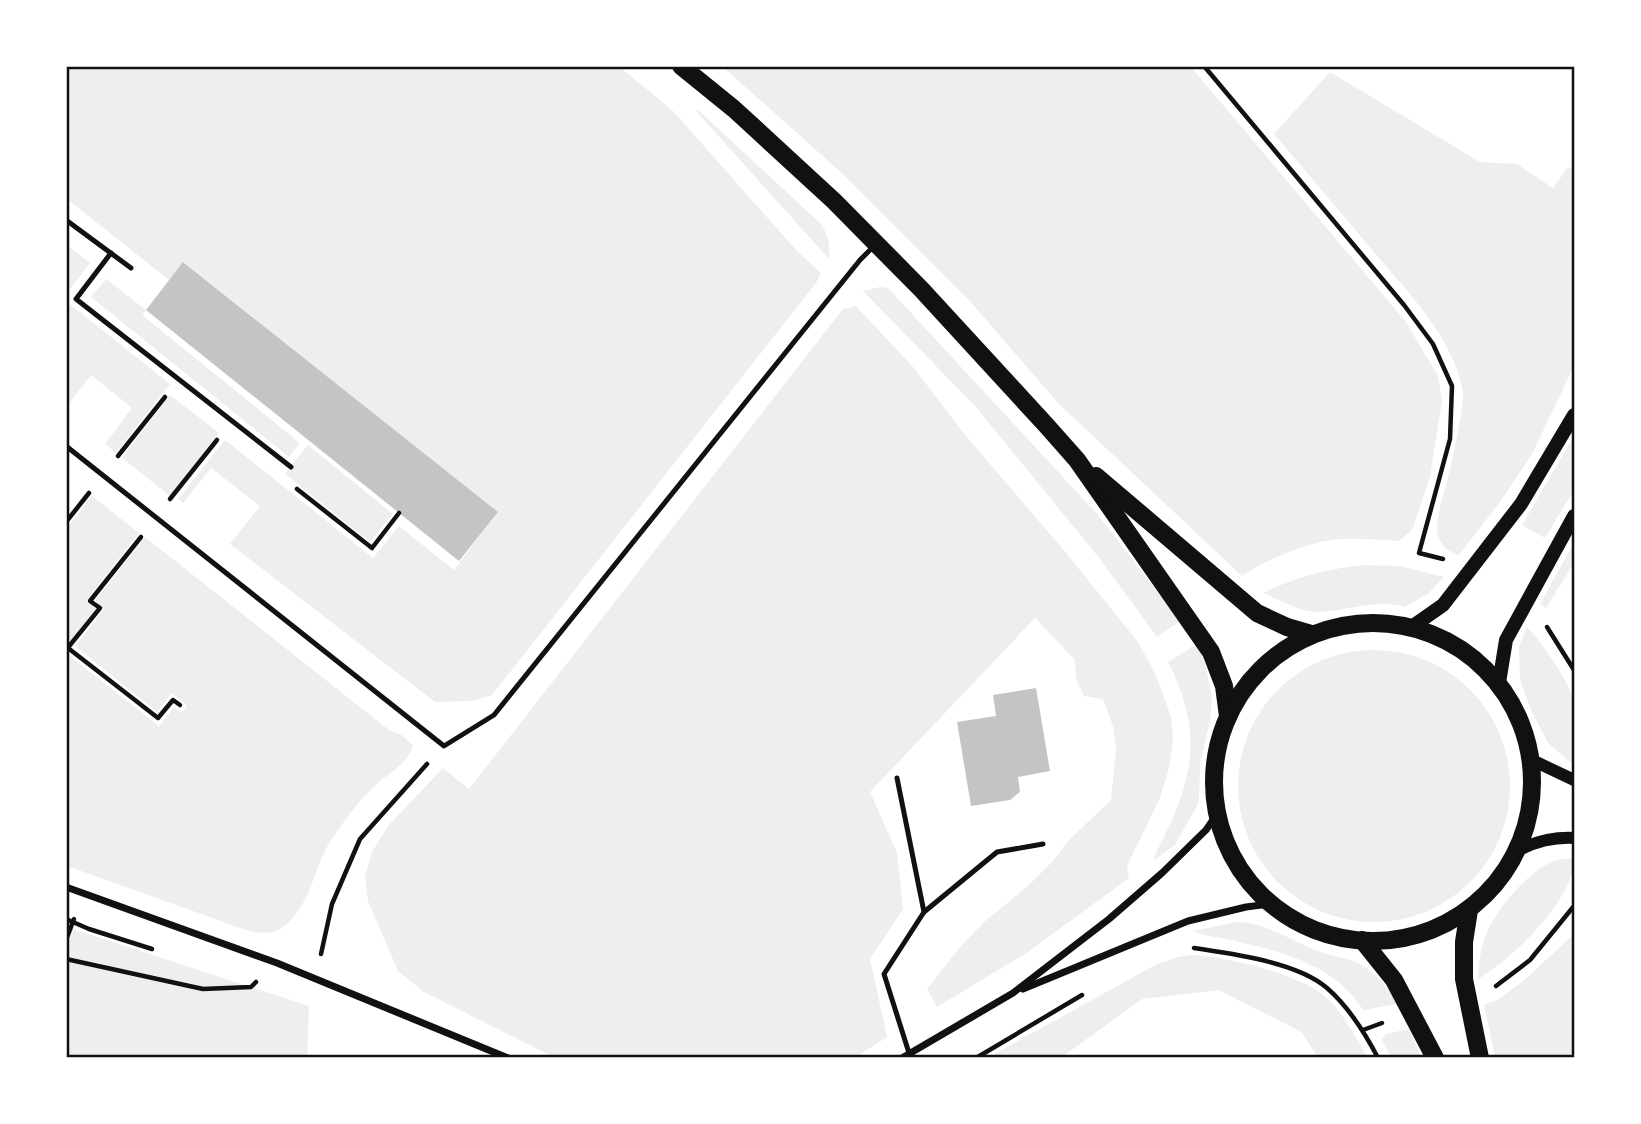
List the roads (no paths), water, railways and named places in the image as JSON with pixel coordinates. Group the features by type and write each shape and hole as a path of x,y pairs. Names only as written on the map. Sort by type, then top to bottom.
{"main road":[{"path":"681,66 734,109 877,243 1077,460 1257,613 1287,627 1311,634"},
{"path":"1413,626 1443,604 1512,515 1574,415"},
{"path":"1077,460 1211,652 1224,686 1228,716"},
{"path":"1499,683 1506,640 1574,516"},
{"path":"1366,622 1413,626 1447,642 1475,661 1499,683 1519,715 1532,760 1532,802 1519,850 1490,891 1469,910 1444,925 1391,940 1362,940 1327,934 1295,920 1269,904 1244,874 1228,845 1217,814 1214,781 1228,716 1242,690 1262,667 1285,648 1311,634 1366,622"},
{"path":"1469,910 1464,942 1464,979 1480,1058"},
{"path":"1362,940 1394,980 1435,1058"}],"street":[{"path":"1532,760 1574,780"},
{"path":"1013,993 1109,919 1162,873 1206,830 1217,814"},
{"path":"1519,850 1536,842 1574,838"},
{"path":"66,887 277,963 508,1058"},
{"path":"905,1055 1013,993 1188,921 1269,904"}],"lane":[{"path":"66,220 131,268"},
{"path":"66,446 444,746 494,715 860,260 877,243"},
{"path":"111,253 76,299 290,467"},
{"path":"897,778 924,912"},
{"path":"905,1055 884,974 924,912 997,852 1043,844"}]}
